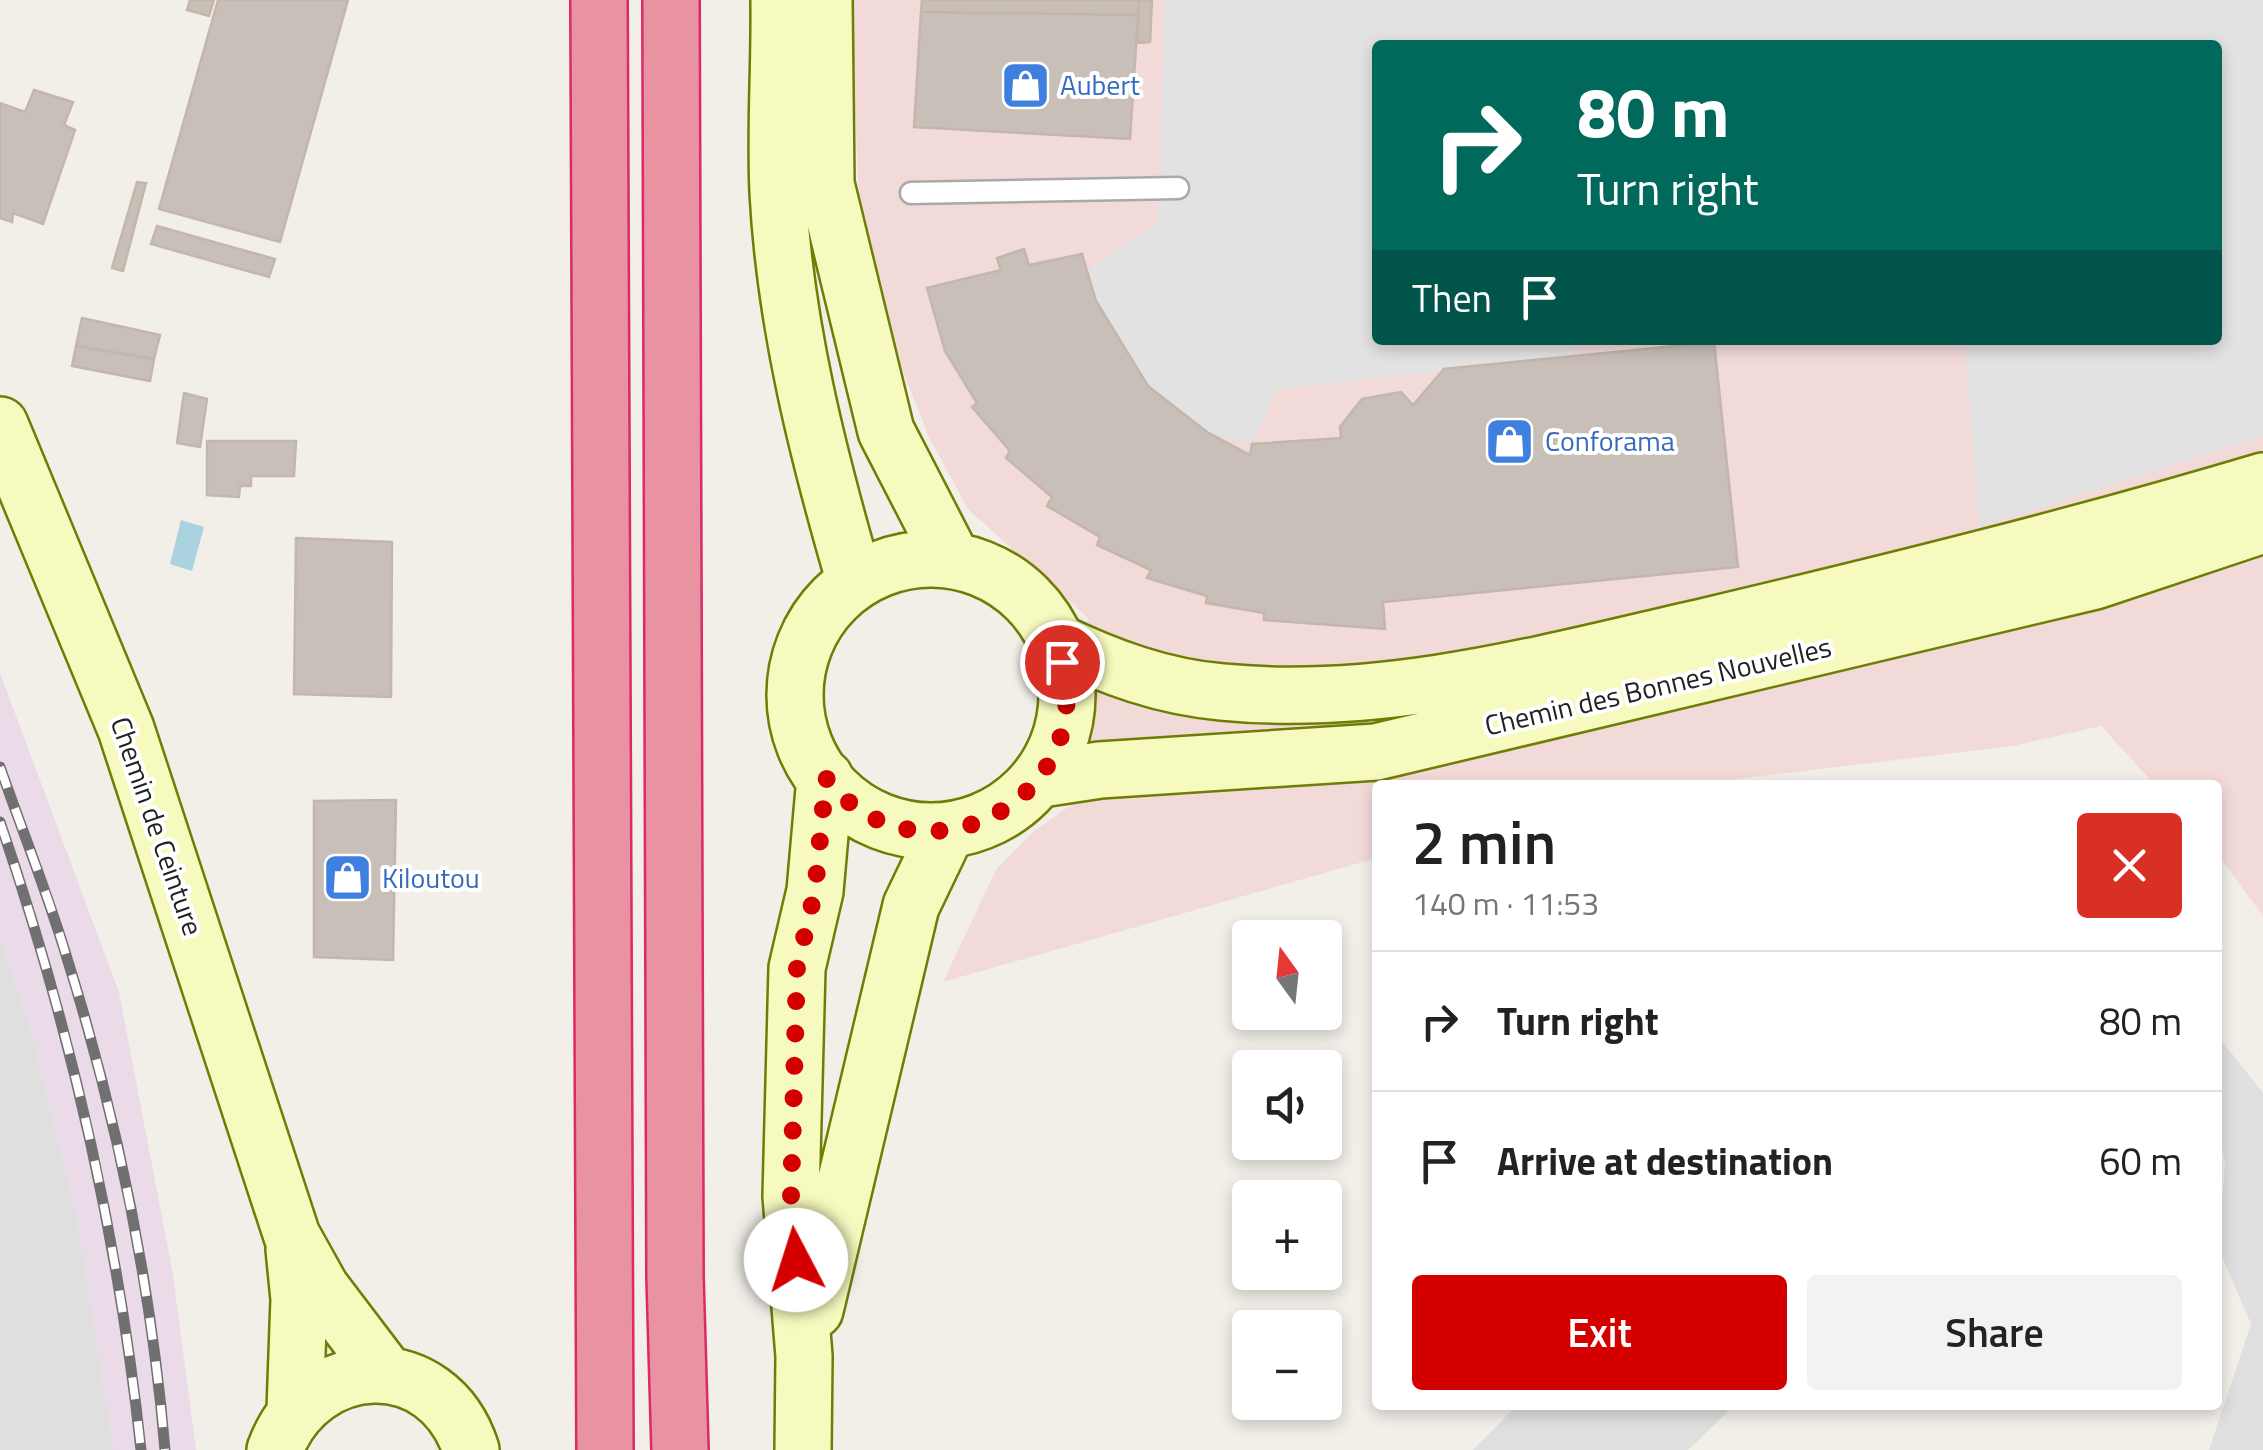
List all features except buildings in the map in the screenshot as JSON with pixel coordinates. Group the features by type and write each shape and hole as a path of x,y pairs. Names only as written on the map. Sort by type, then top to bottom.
{"highway":[{"path":"599,0 606,1450"},
{"path":"672,0 675,1277 680,1450"}],"main road":[{"path":"779,0 778,192 800,368 817,452 855,582"},
{"path":"824,0 826,184 886,431 951,558"},
{"name":"Chemin de Ceinture","path":"0,425 126,729 292,1236 300,1298 285,1430"},
{"name":"Chemin des Bonnes Nouvelles","path":"1057,642 1118,671 1220,692 1359,695 1543,664 1903,580 2263,482"},
{"name":"Chemin des Bonnes Nouvelles","path":"1041,778 1100,770 1379,760 2095,581 2263,525"},
{"path":"951,558 1007,582 1036,609 1057,642 1067,683 1062,736 1041,778 1022,797 987,820 947,831 910,830 875,820 844,802 800,736 794,692 809,637 823,612 855,582 917,559 951,558"},
{"path":"803,1450 804,1356 791,1196 797,968 815,891 826,778"},
{"path":"804,1356 912,906 947,831"},
{"name":"Chemin de Ceinture","path":"292,1236 321,1288 387,1374"},
{"path":"285,1430 322,1388 353,1376 387,1374 418,1384 445,1403 464,1429 471,1450"}],"lane":[{"path":"911,193 1178,188"}],"shaded area":[{"path":"851,0 2263,0 2263,916 2222,860 2222,780 2150,780 2101,726 2013,746 1729,780 1372,780 1372,859 943,982 997,868 1033,832 1072,804 1088,618 968,509 929,437 897,356 860,229"},
{"path":"1165,0 2263,0 2263,436 1979,527 1965,345 2222,345 2222,40 1372,40 1372,345 1571,345 1572,357 1277,389 1252,444 1207,432 1148,386 1096,301 1086,270 1158,224"},
{"path":"0,673 119,992 173,1275 196,1450 114,1450 78,1222 31,1028 0,937"},
{"path":"0,937 31,1028 78,1222 114,1450 0,1450"},
{"path":"2222,1041 2263,1093 2263,1450 2209,1450 2251,1324 2222,1256"},
{"path":"1512,1410 1730,1410 1688,1450 1473,1450"}],"water":[{"path":"181,520 204,527 192,571 170,564"}],"railway":[{"path":"0,767 66,955 116,1138 151,1325 165,1450"},
{"path":"0,822 48,976 88,1132 119,1290 141,1450"}],"place":[{"name":"Aubert","path":"1025,85"},
{"name":"Conforama","path":"1510,441"},
{"name":"Kiloutou","path":"347,878"}],"route":[{"path":"796,1260 791,1196 797,968 815,891 826,778 844,802 875,820 910,830 947,831 987,820 1022,797 1041,778 1062,736 1067,683 1062,662"}]}
